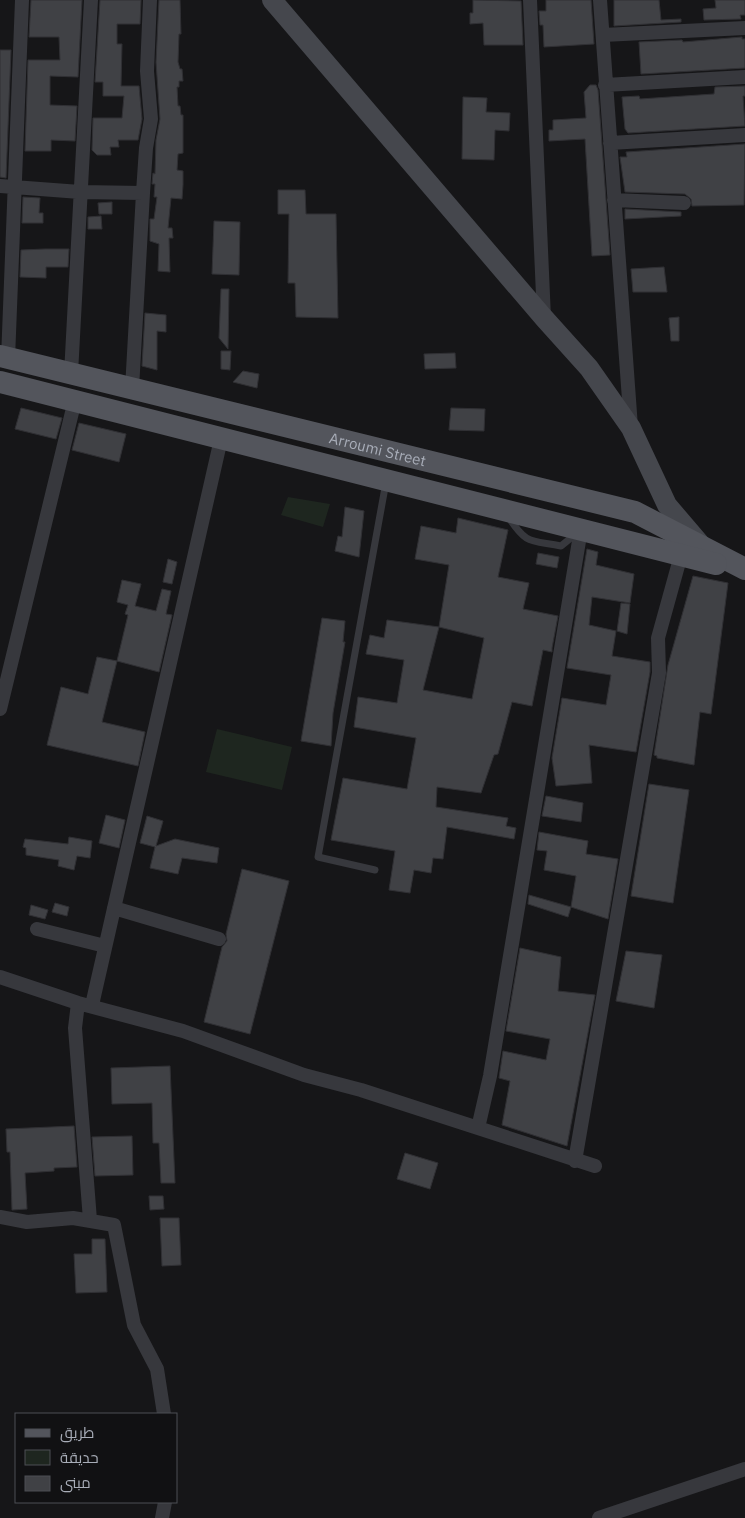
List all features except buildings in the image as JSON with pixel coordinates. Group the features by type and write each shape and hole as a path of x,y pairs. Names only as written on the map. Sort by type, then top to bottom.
{"main road":[{"path":"272,0 589,368 631,428 667,504 703,547"},
{"name":"Arroumi Street","path":"4,358 635,512 745,570"},
{"name":"Arroumi Street","path":"0,382 745,570"}],"street":[{"path":"4,358 16,187 22,0"},
{"path":"72,374 90,0"},
{"path":"132,388 146,148 151,119 147,71 150,0"},
{"path":"530,0 544,318"},
{"path":"600,0 631,428"},
{"path":"603,35 745,28"},
{"path":"605,85 745,77"},
{"path":"610,143 745,135"},
{"path":"0,186 80,192 143,193"},
{"path":"614,200 684,203"},
{"path":"0,709 75,400"},
{"path":"90,1220 75,1028 105,946 221,439"},
{"path":"478,1128 490,1076 581,529"},
{"path":"575,1161 660,673 658,638 681,555"},
{"path":"114,908 219,939"},
{"path":"38,929 105,946"},
{"path":"0,977 85,1004 184,1031 304,1075 361,1090 595,1166"},
{"path":"0,1217 27,1222 73,1218 114,1224 134,1325 157,1369 164,1413"},
{"path":"599,1518 745,1469"},
{"path":"162,1518 165,1503"}],"lane":[{"path":"375,870 318,857 386,479"}],"green space":[{"path":"288,497 330,504 323,527 281,515"},
{"path":"217,729 292,747 282,790 206,772"}]}
